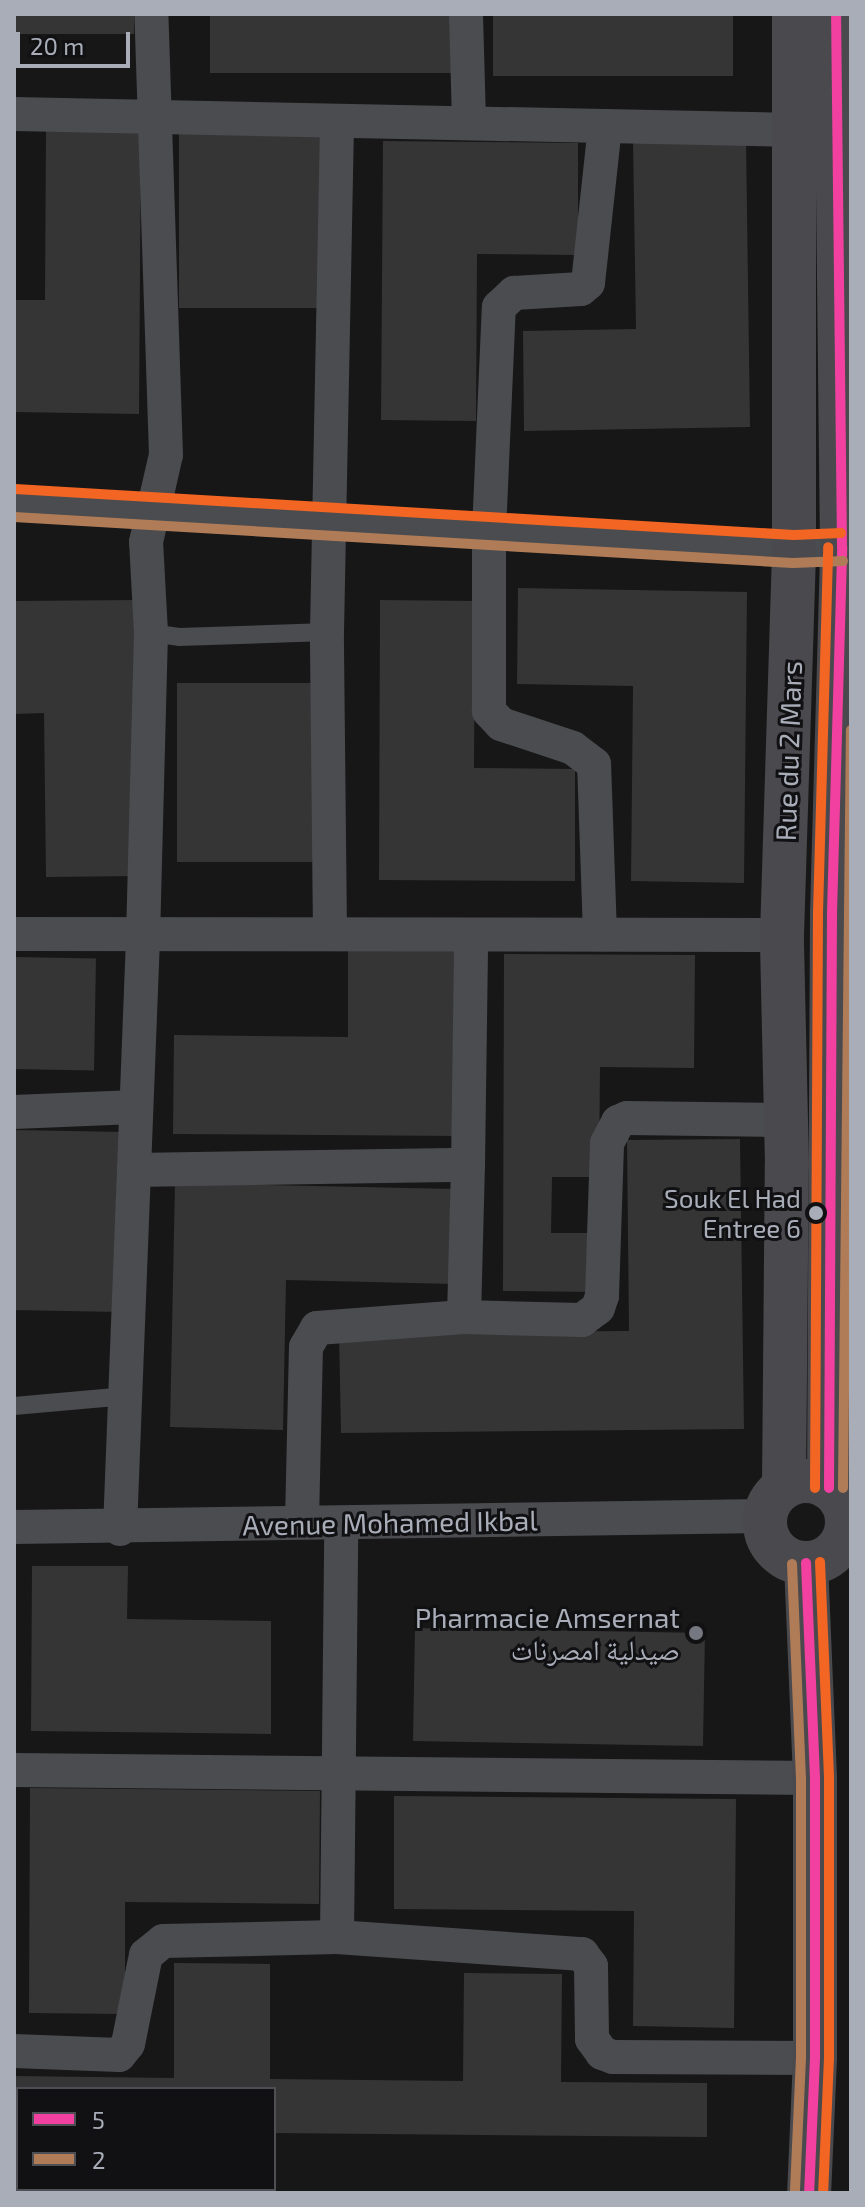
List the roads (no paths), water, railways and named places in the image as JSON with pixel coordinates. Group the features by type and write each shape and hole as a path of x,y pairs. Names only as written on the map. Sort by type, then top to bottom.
{"street":[{"path":"120,1529 143,938 151,633 146,542 166,455 151,14"},
{"path":"466,14 469,123"},
{"name":"Rue du 2 Mars","path":"775,1502 785,1120 782,935 794,549 797,130 794,14"},
{"name":"Rue du 2 Mars","path":"836,14 846,547 840,1108 842,1507"},
{"path":"14,114 155,115 337,124 469,123 797,130"},
{"path":"330,933 327,632 337,124"},
{"path":"600,934 594,764 573,748 501,724 489,711 489,532 499,307 514,293 581,289 588,283 605,126"},
{"path":"14,503 328,524 794,549 846,547"},
{"path":"14,934 143,938 330,933 471,937 782,935"},
{"path":"464,1317 471,937"},
{"path":"14,1112 135,1107"},
{"path":"302,1522 306,1347 311,1335 324,1324 464,1317 582,1320 598,1308 607,1143 618,1122 627,1118 785,1120"},
{"path":"134,1170 468,1165"},
{"path":"806,1482 842,1507 837,1550 806,1563 775,1548 775,1502 806,1482"},
{"name":"Avenue Mohamed Ikbal","path":"14,1527 120,1529 341,1523 775,1502"},
{"path":"337,1937 341,1523"},
{"path":"806,1563 815,1778 815,2058 809,2193"},
{"path":"14,1770 340,1770 815,1778"},
{"path":"14,2051 119,2055 128,2044 146,1955 163,1941 337,1937 582,1954 591,1966 592,2039 602,2053 613,2057 815,2058"}],"lane":[{"path":"151,633 179,637 327,632"},
{"path":"14,1406 127,1396"}],"place":[{"name":"Souk El Had Entree 6","path":"816,1213"},
{"name":"Pharmacie Amsernat صيدلية امصرنات","path":"696,1633"}]}
